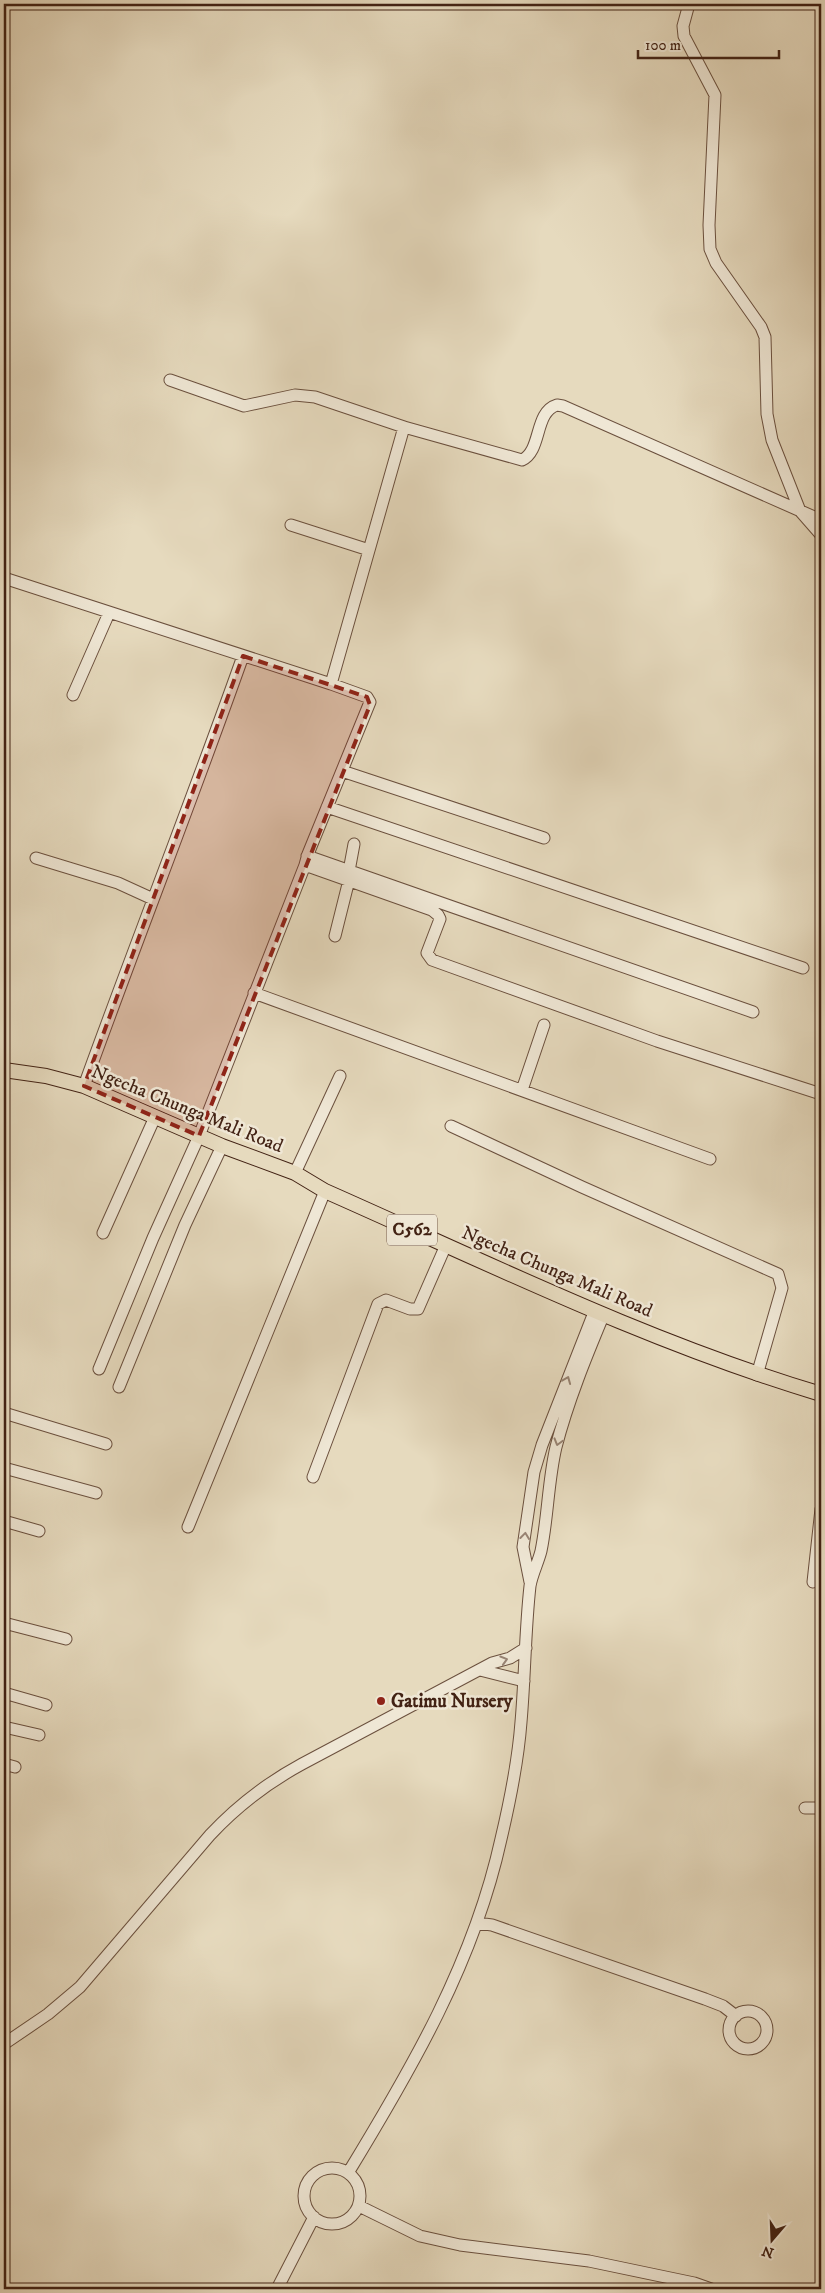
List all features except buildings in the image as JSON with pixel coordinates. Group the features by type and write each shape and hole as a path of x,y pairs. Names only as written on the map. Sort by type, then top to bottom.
{"main road":[{"name":"Ngecha Chunga Mali Road","path":"4,1070 46,1076 84,1086 222,1146 295,1173 325,1191 599,1312 757,1375 821,1394"}],"street":[{"path":"689,4 683,26 684,36 715,95 709,225 710,248 716,263 725,277 761,327 764,337 767,414 772,440 800,511 821,535"},
{"path":"170,380 244,406 294,395 315,397 404,427 522,460 529,454 549,409 557,405 821,520"},
{"path":"331,684 404,427"},
{"path":"291,524 370,550"},
{"path":"4,578 331,684 367,697 370,702 199,1136 153,1238 99,1369"},
{"path":"72,695 109,613"},
{"path":"84,1086 191,802 243,656"},
{"path":"342,771 544,838"},
{"path":"328,807 803,968"},
{"path":"335,936 354,844"},
{"path":"36,858 118,883 153,899"},
{"path":"306,861 753,1012"},
{"path":"349,875 422,905 438,915 440,919 428,953 432,960 657,1041 821,1094"},
{"path":"254,993 710,1159"},
{"path":"522,1090 544,1025"},
{"path":"295,1173 340,1076"},
{"path":"102,1233 155,1117"},
{"path":"451,1126 582,1187 778,1274 782,1288 757,1375"},
{"path":"119,1387 185,1225 222,1146"},
{"path":"188,1527 325,1191"},
{"path":"313,1477 378,1304 386,1300 410,1309 418,1309 446,1245"},
{"path":"531,1583 523,1547 534,1472 542,1445 599,1312"},
{"path":"348,2174 409,2072 438,2015 477,1923 492,1878 512,1788 521,1725 531,1583 541,1551 548,1492 556,1448 599,1312"},
{"path":"4,1413 106,1444"},
{"path":"4,1468 96,1493"},
{"path":"813,1582 821,1509"},
{"path":"4,1521 39,1531"},
{"path":"4,1623 66,1639"},
{"path":"4,2044 48,2014 80,1987 204,1841 230,1814 252,1795 276,1778 302,1764 492,1663 510,1658 526,1648"},
{"path":"480,1670 524,1681"},
{"path":"4,1693 46,1705"},
{"path":"4,1727 39,1735"},
{"path":"805,1808 821,1808"},
{"path":"477,1923 492,1925 705,1999 723,2006 736,2016"},
{"path":"330,2169 348,2174 359,2188 358,2206 348,2220 330,2224 314,2217 308,2210 304,2192 313,2176 330,2169"},
{"path":"358,2206 420,2236 460,2245 589,2261 684,2281 711,2289"},
{"path":"277,2289 314,2217"}],"highlighted area":[{"path":"243,656 367,697 370,705 199,1136 84,1086"}],"place":[{"name":"Gatimu Nursery","path":"381,1701"}]}
